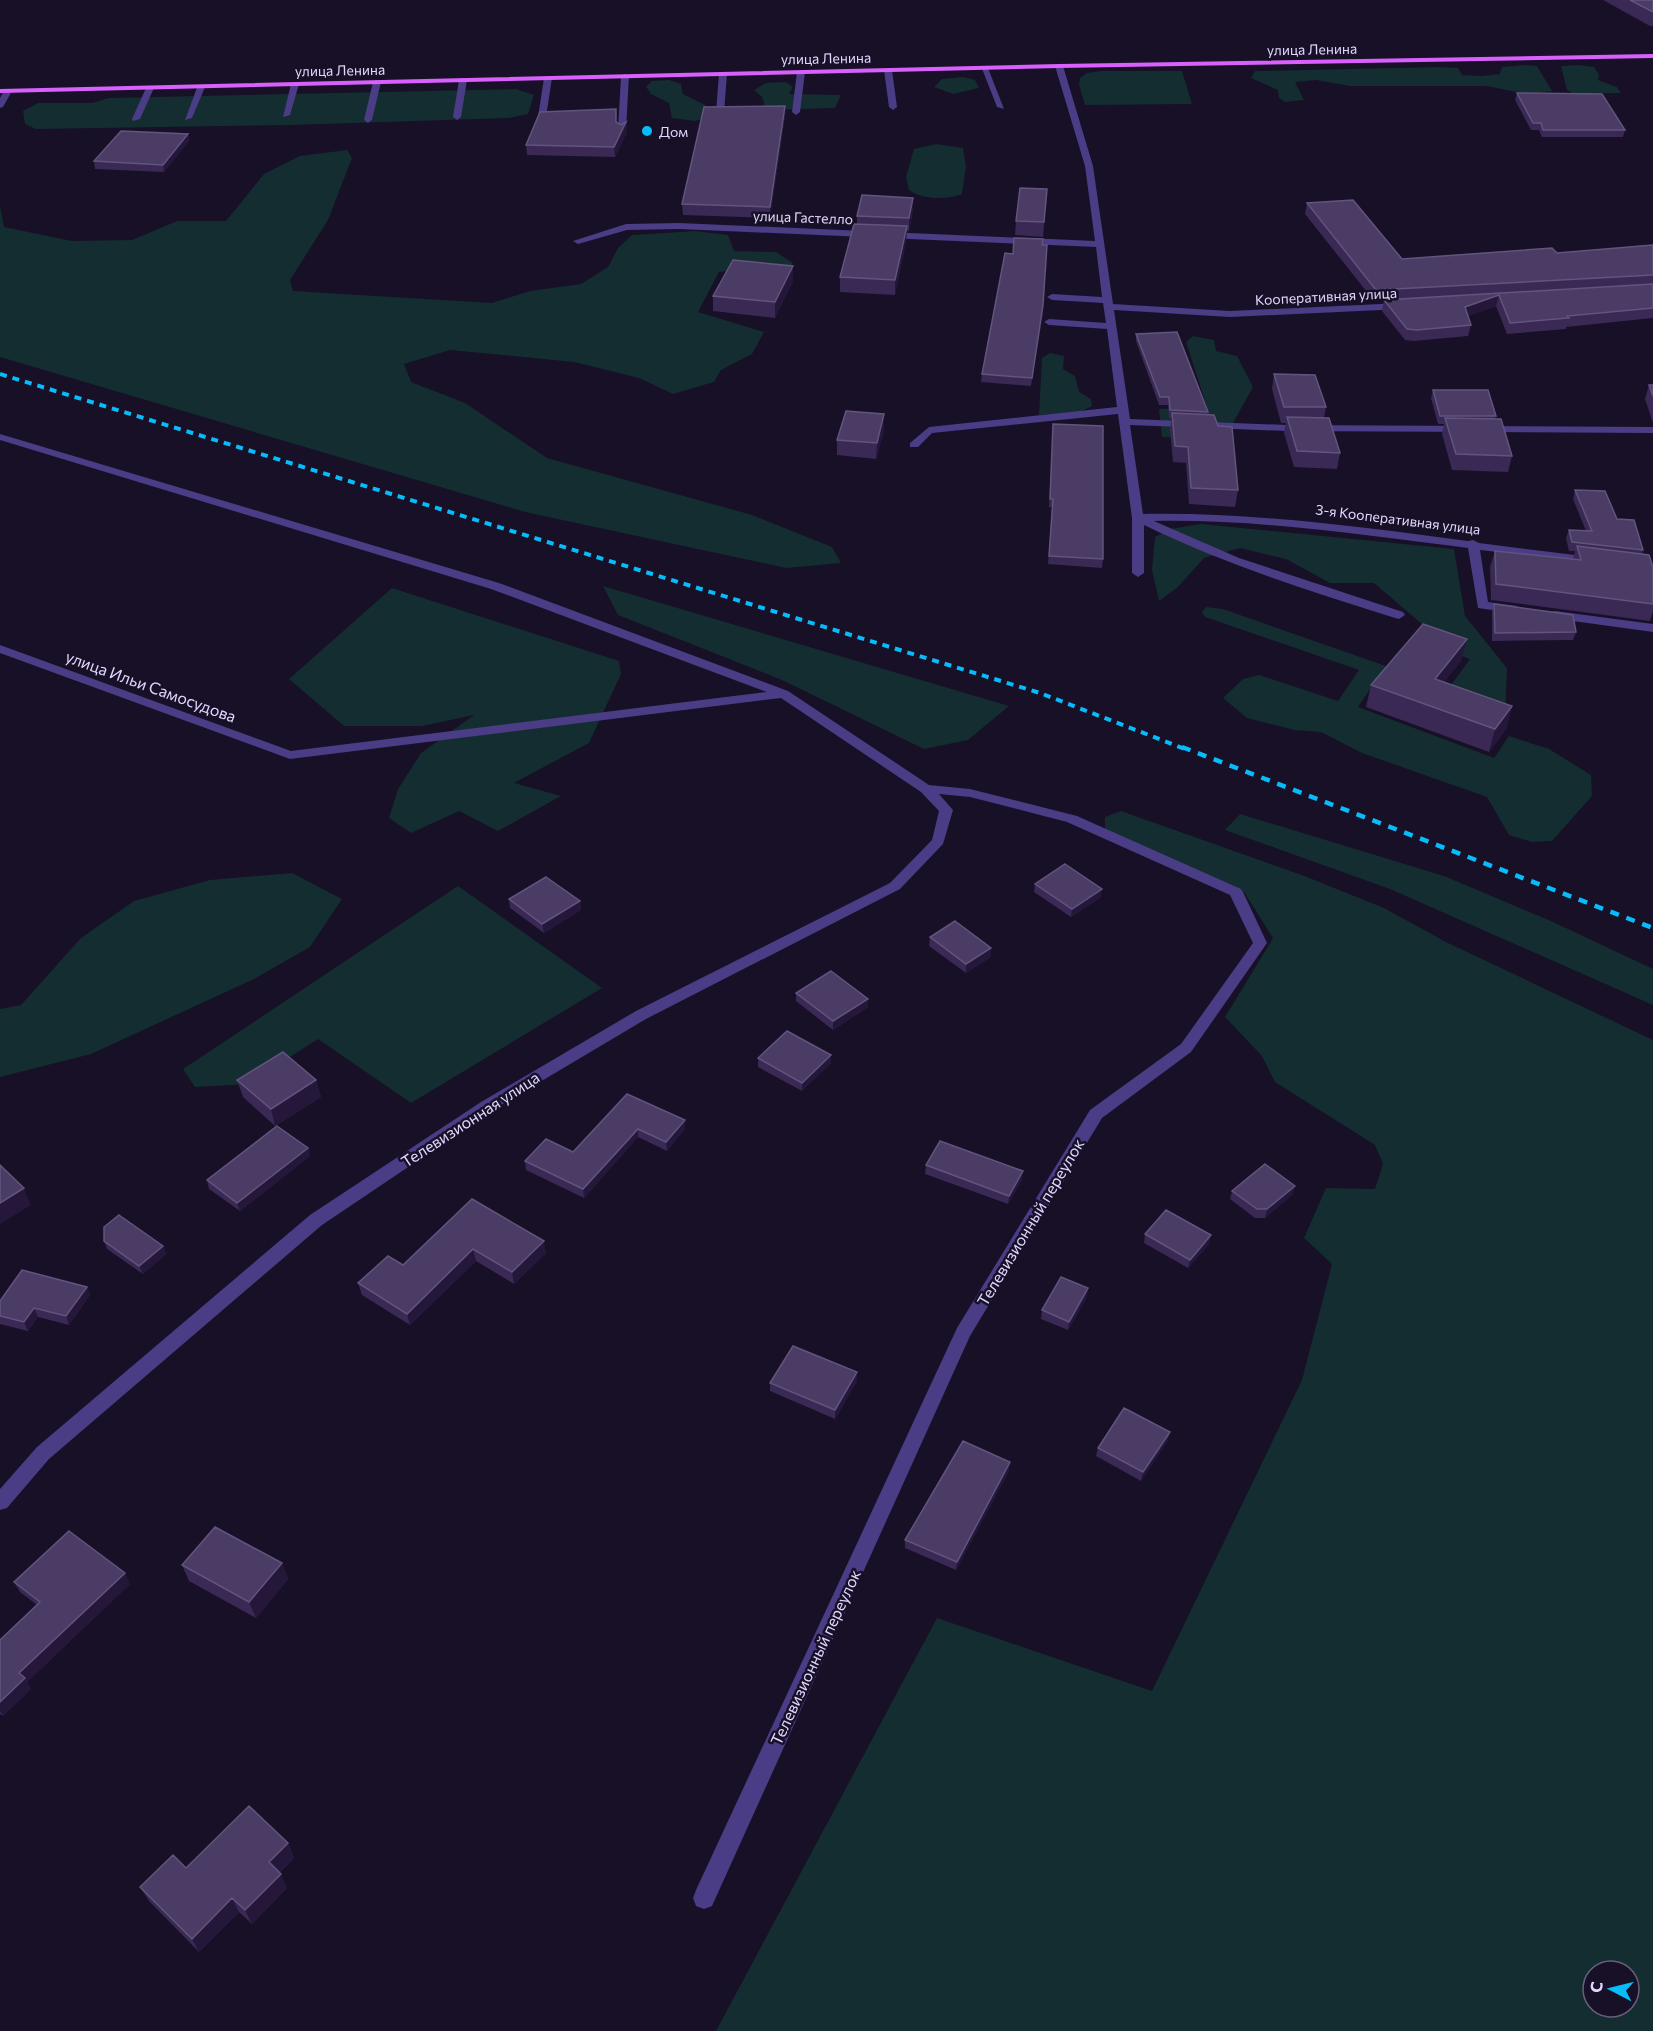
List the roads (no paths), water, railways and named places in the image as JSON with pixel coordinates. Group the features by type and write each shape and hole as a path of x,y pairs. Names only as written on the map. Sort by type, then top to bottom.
{"main road":[{"name":"улица Ленина","path":"4,91 1059,66 1653,56"}],"street":[{"path":"1059,66 1089,166 1138,518 1138,573"},
{"path":"984,68 1001,107"},
{"path":"888,70 893,107"},
{"path":"796,112 801,72"},
{"path":"720,112 723,74"},
{"path":"622,130 625,76"},
{"path":"542,117 548,78"},
{"path":"457,117 463,80"},
{"path":"368,120 377,82"},
{"path":"286,115 295,84"},
{"path":"188,117 201,87"},
{"path":"136,119 150,88"},
{"path":"0,105 4,91"},
{"name":"улица Гастелло","path":"578,241 626,227 679,226 1100,244"},
{"name":"Кооперативная улица","path":"1052,297 1230,314 1418,305"},
{"path":"1049,322 1112,326"},
{"path":"914,445 929,430 1124,416 1287,428 1653,430"},
{"path":"0,437 495,586 784,694 926,789"},
{"name":"3-я Кооперативная улица","path":"1138,518 1189,517 1310,524 1473,543 1606,562"},
{"path":"1138,518 1244,565 1399,615"},
{"path":"1473,543 1482,605 1653,628"},
{"name":"улица Ильи Самосудова","path":"0,649 290,755 784,694"},
{"name":"Телевизионная улица","path":"0,1502 43,1453 316,1220 487,1106 641,1015 895,886 938,841 945,810 926,789"},
{"name":"Телевизионный переулок","path":"704,1898 963,1333 1096,1114 1186,1048 1260,943 1236,892 1072,819 970,793 926,789"}],"railway":[{"path":"0,374 1040,693 1185,749"},
{"path":"1182,747 1653,928"}],"place":[{"name":"Дом","path":"647,131"}]}
